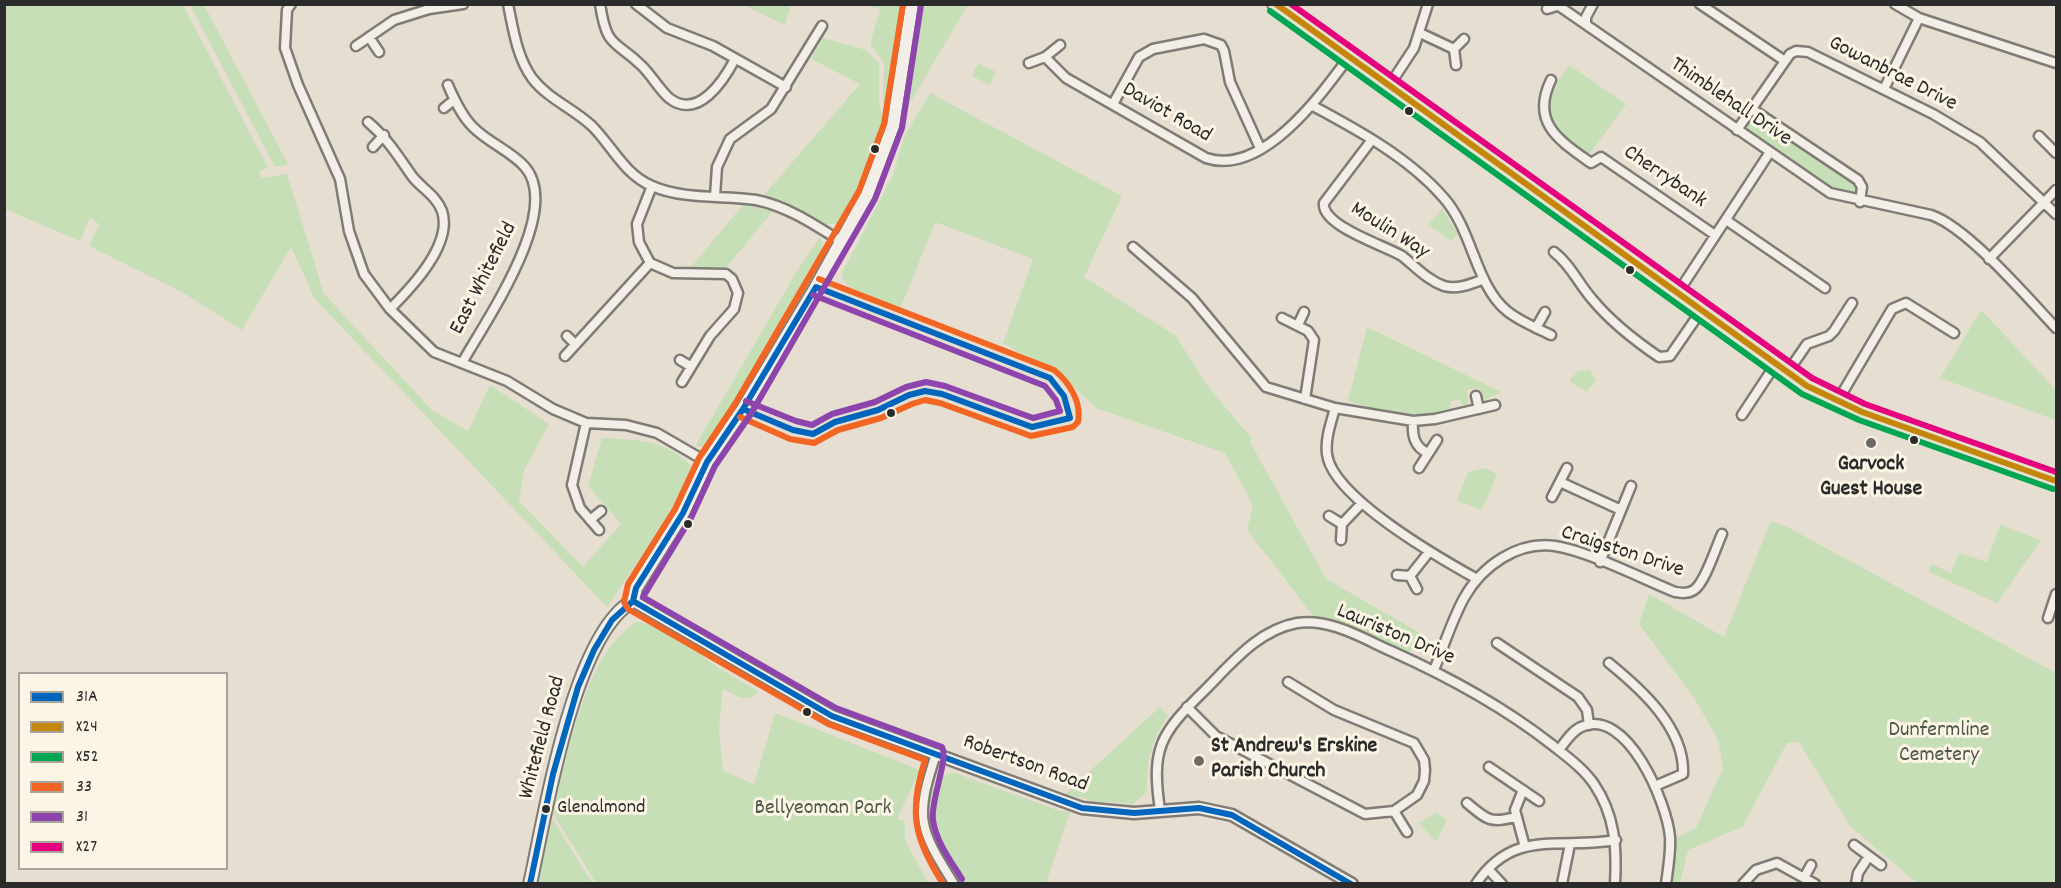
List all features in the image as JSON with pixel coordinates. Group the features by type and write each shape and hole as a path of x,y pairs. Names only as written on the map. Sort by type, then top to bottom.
{"main road":[{"name":"Whitefield Road","path":"530,884 563,738 576,692 611,620 621,607 633,601 636,588 682,513 707,462 743,409 842,242 874,180 893,126 912,4"},
{"path":"1275,4 1781,369 1837,402 2056,481"}],"street":[{"path":"291,4 287,10 285,48 298,85 340,179 349,231 364,274 390,309 434,352 507,381 553,409 585,423 641,427 657,433 707,462"},
{"path":"356,46 394,20 429,9 463,4"},
{"path":"508,4 517,47 531,76 547,94 592,126 628,171 652,186 678,193 757,201 778,206 842,242"},
{"path":"600,4 606,35 616,47 641,64 669,98 679,104 689,104 709,95 724,79 735,59"},
{"path":"636,4 667,28 713,45 786,87"},
{"path":"1389,86 1414,48 1428,4"},
{"path":"1586,23 1586,17 1593,4"},
{"path":"1700,4 1785,61 1737,130"},
{"path":"1895,4 1919,18 2056,63"},
{"name":"Thimblehall Drive","path":"1547,9 1556,5 1581,23 1586,23 1588,29 1830,193 1860,202 1940,218 1989,259 2056,328"},
{"path":"1884,89 1919,18"},
{"path":"714,196 717,167 730,139 771,109 822,26"},
{"path":"1420,33 1454,49"},
{"path":"369,37 379,52"},
{"path":"1113,104 1139,57 1153,49 1204,39 1221,45 1230,82 1260,148"},
{"path":"1454,49 1464,39"},
{"path":"1029,63 1045,57 1060,45"},
{"path":"1454,49 1456,65"},
{"name":"Gowanbrae Drive","path":"1785,61 1796,51 1808,52 1884,89 1980,142 2056,214"},
{"name":"Daviot Road","path":"1045,57 1066,78 1213,161 1226,162 1260,148 1288,130 1313,106 1349,57"},
{"name":"Cherrybank","path":"1551,80 1543,96 1547,122 1556,138 1591,163 1601,157 1715,235"},
{"name":"East Whitefield","path":"448,85 454,100 472,127 526,168 536,187 537,210 529,241 462,363"},
{"path":"444,108 454,100"},
{"path":"1313,106 1352,126 1425,180 1443,197 1466,232 1491,292 1507,311 1551,335"},
{"name":"Thimblehall Drive","path":"1752,109 1858,180 1862,187 1860,202"},
{"path":"368,122 384,135 414,178 432,195 441,210 444,222 443,235 418,281 390,309"},
{"path":"373,147 384,135"},
{"path":"2039,136 2056,153"},
{"name":"Moulin Way","path":"1371,141 1324,203 1326,213 1357,235 1401,256 1444,286 1463,287 1484,279"},
{"name":"Cherrybank","path":"1677,294 1770,152"},
{"path":"652,186 637,224 639,242 650,263 674,273 726,274 736,286 738,293 734,309 710,336 682,382"},
{"path":"1989,259 2056,190"},
{"name":"Cherrybank","path":"1726,220 1825,288"},
{"path":"1133,248 1192,298 1266,387 1335,408 1413,421 1435,419 1495,405"},
{"path":"1554,252 1569,265 1590,297 1606,315 1659,357 1670,356 1701,311"},
{"path":"565,356 650,263"},
{"path":"1742,415 1781,369 1807,344 1829,336 1834,331 1852,303"},
{"path":"1837,402 1892,309 1899,304 1906,303 1954,333"},
{"path":"1298,326 1304,312"},
{"path":"1536,328 1545,312"},
{"path":"1282,318 1308,331 1314,340 1305,399"},
{"path":"567,336 575,344"},
{"path":"680,360 690,366"},
{"path":"1476,396 1479,409"},
{"path":"1335,408 1326,455 1338,480 1362,503 1429,552 1477,579"},
{"path":"1413,421 1412,435 1422,450 1428,453"},
{"path":"585,423 572,485 580,507 599,530"},
{"path":"1419,468 1437,440"},
{"path":"1552,497 1567,468"},
{"path":"1560,482 1621,510"},
{"path":"1600,562 1631,486"},
{"path":"1341,540 1342,524 1362,503"},
{"path":"590,519 601,511"},
{"path":"1329,516 1342,524"},
{"name":"Craigston Drive","path":"1434,670 1464,597 1477,579 1504,556 1537,547 1554,546 1676,592 1686,593 1696,589 1701,582 1722,534"},
{"path":"1410,576 1429,552"},
{"path":"1397,575 1410,576"},
{"path":"1410,576 1417,588"},
{"path":"2048,618 2056,594"},
{"name":"Robertson Road","path":"633,601 832,716 1082,808 1134,813 1199,808 1232,815 1352,884"},
{"name":"Lauriston Drive","path":"1160,810 1155,772 1158,749 1166,733 1187,707 1238,657 1272,630 1299,623 1335,625 1434,670 1503,708 1559,750 1593,783 1612,823 1616,840 1615,884"},
{"path":"1497,643 1578,697 1587,710 1589,725"},
{"path":"1609,663 1651,701 1669,728 1683,759 1683,774 1655,786"},
{"path":"1187,707 1216,736 1349,808 1365,814 1394,811 1417,795 1424,781 1424,760 1414,743 1334,710 1288,682"},
{"path":"1559,750 1574,732 1589,725 1601,724 1626,739 1655,786 1670,837 1666,884"},
{"path":"936,754 923,793 922,824 935,854 954,884"},
{"path":"1489,767 1539,801"},
{"path":"1523,790 1515,810 1515,817 1525,847"},
{"path":"1467,804 1490,820 1498,822 1515,817"},
{"path":"1394,811 1407,832"},
{"path":"1476,884 1503,855 1525,847 1549,841 1590,845 1616,840"},
{"path":"1562,884 1569,844"},
{"path":"1854,844 1881,865"},
{"path":"1856,884 1858,873 1869,856"},
{"path":"1743,884 1756,870 1777,862 1815,884"},
{"path":"1804,878 1811,865"},
{"path":"1488,869 1502,884"}],"green space":[{"path":"5,4 183,5 268,168 259,171 262,178 287,174 324,294 433,411 468,431 490,385 549,424 524,470 519,501 583,567 621,524 588,486 602,438 638,441 660,446 681,457 691,466 689,478 649,546 607,607 315,299 291,247 242,330 182,292 89,246 99,224 90,218 80,241 5,209"},
{"path":"190,5 204,5 288,164 275,167"},
{"path":"743,5 791,5 785,25"},
{"path":"865,5 903,5 888,114 883,102 884,63 870,44 880,9"},
{"path":"918,5 968,5 908,106 910,60"},
{"path":"823,38 866,50 879,63 879,105 885,122 865,183 843,219 836,224 824,224 792,205 764,195 860,84 811,59"},
{"path":"978,63 996,72 990,85 972,76"},
{"path":"1569,65 1626,104 1588,156 1561,134 1549,116 1548,107 1551,96"},
{"path":"930,93 1122,196 1084,277 1176,336 1206,384 1252,439 1250,442 1326,579 1420,633 1410,653 1343,623 1314,617 1247,530 1253,505 1225,453 1096,408 1064,377 1003,343 1033,259 935,222 900,309 866,297 851,288 841,275 893,175 904,137"},
{"path":"1752,118 1759,118 1857,185 1857,192 1850,195 1830,188 1749,133 1747,125"},
{"path":"743,205 773,211 724,270 691,267"},
{"path":"1442,209 1458,234 1451,241 1428,225"},
{"path":"820,237 823,246 820,257 712,442 702,447 696,445 797,271"},
{"path":"1981,310 2056,390 2056,420 1940,378"},
{"path":"1367,327 1501,392 1485,400 1479,388 1467,390 1468,404 1463,406 1460,399 1450,402 1451,408 1424,414 1387,412 1348,401"},
{"path":"1590,370 1596,380 1586,392 1569,381 1578,371"},
{"path":"1486,468 1497,474 1482,510 1457,501 1468,472"},
{"name":"Dunfermline Cemetery","path":"1771,521 1789,528 2056,673 2056,883 1917,883 1850,826 1799,742 1787,743 1742,827 1688,850 1680,883 1672,883 1675,838 1696,828 1723,768 1718,740 1696,701 1639,624 1649,594 1724,637"},
{"path":"2000,525 2041,540 1997,603 1929,572 1932,564 1951,573 1959,553 1987,562"},
{"name":"Bellyeoman Park","path":"636,622 669,633 717,667 758,691 754,697 741,698 723,689 719,729 723,771 754,784 775,713 920,770 897,819 905,822 905,840 928,883 596,883 553,813 572,736 590,683 603,658 618,638"},
{"path":"1160,707 1168,716 1157,734 1151,752 1147,771 1147,792 1133,804 1094,801 1065,794"},
{"path":"952,772 1060,811 1070,812 1046,883 960,883 929,821 929,799 938,779"},
{"path":"1435,813 1447,820 1436,842 1419,823"},
{"path":"552,818 592,883 538,883"}],"transit line":[{"name":"33","path":"903,4 884,124 859,191 735,404 699,458 675,509 628,584 624,602 628,609 828,724 925,760 917,795 917,824 926,852 943,884"},
{"name":"X24","path":"1276,4 1807,386 1862,412 2056,481"},
{"name":"X27","path":"1291,4 1812,378 1865,404 2056,472"},
{"name":"31","path":"921,5 902,128 875,199 751,414 715,466 691,518 643,597 836,708 942,747 944,753 934,802 933,820 941,844 962,879"},
{"name":"X52","path":"1270,11 1802,394 1859,420 2053,489"},
{"name":"33","path":"740,417 790,439 814,443 838,430 881,418 925,400 940,403 1031,436 1073,427 1078,422 1078,407 1073,393 1065,380 1054,370 819,279"},
{"name":"31A","path":"816,287 1050,378 1064,396 1070,418 1032,427 942,394 925,391 909,395 878,410 835,422 813,434 793,430 743,409 816,287"},
{"name":"31","path":"746,401 812,425 832,414 875,402 906,387 926,382 945,386 1033,418 1060,411 1056,400 1045,386 813,295"},
{"name":"31A","path":"530,884 553,774 578,687 594,650 612,620 633,601 636,588 683,513 707,462 743,409"},
{"name":"31A","path":"633,601 832,716 1082,808 1134,813 1199,808 1232,815 1351,884"}],"place":[{"name":"Garvock Guest House","path":"1871,443"},
{"name":"St Andrew's Erskine Parish Church","path":"1199,761"},
{"name":"Glenalmond","path":"546,809"}]}
